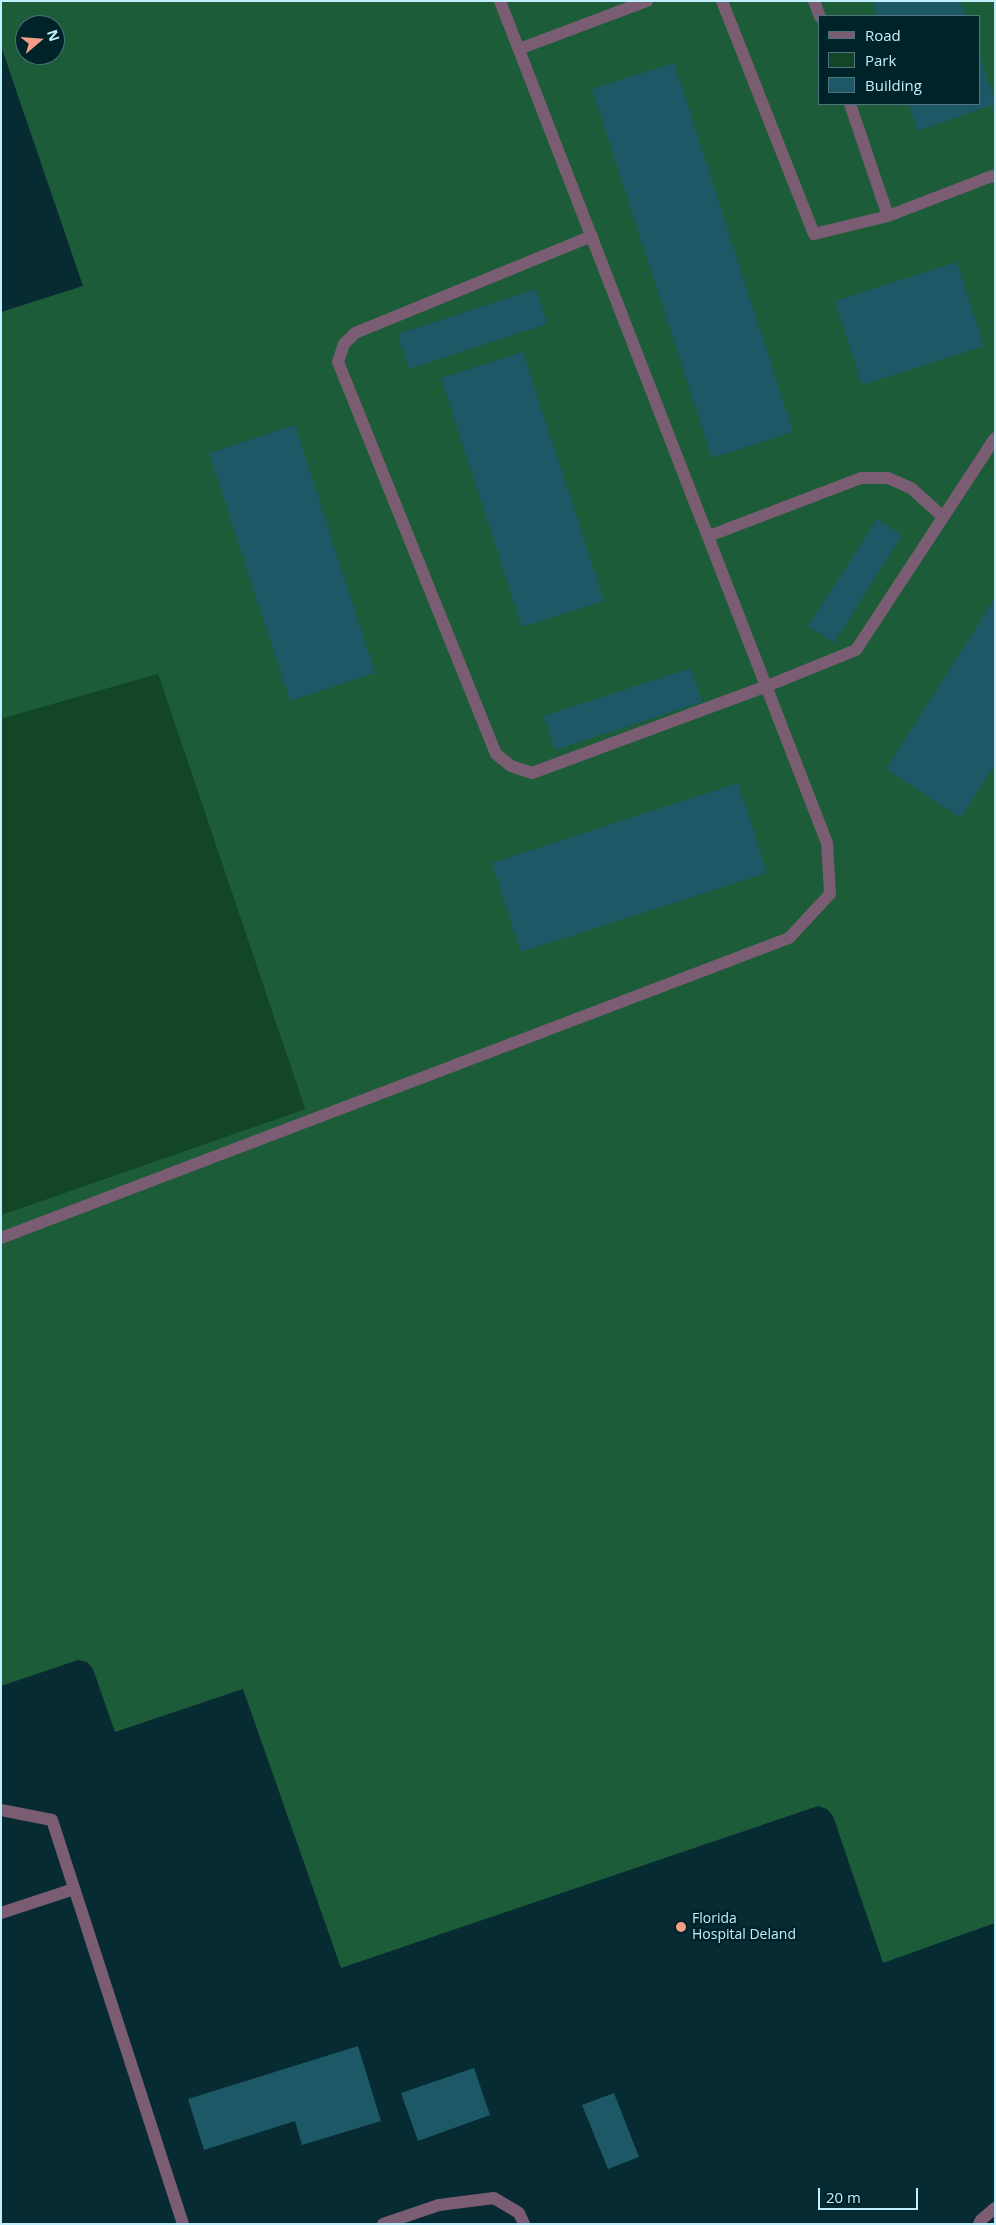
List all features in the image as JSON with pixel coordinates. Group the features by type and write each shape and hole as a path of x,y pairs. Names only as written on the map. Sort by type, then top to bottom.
{"street":[{"path":"1,1238 789,938 830,894 826,843 709,536 500,1"},
{"path":"519,49 647,1"},
{"path":"722,1 814,234 888,216 992,176 995,177"},
{"path":"814,1 819,15"},
{"path":"850,105 888,216"},
{"path":"592,236 355,332 344,344 338,362 496,754 511,766 532,773 767,686 856,650 995,438"},
{"path":"709,536 860,478 888,478 911,488 943,517"},
{"path":"1,1810 52,1820 183,2224"},
{"path":"1,1913 74,1889"},
{"path":"383,2224 439,2205 494,2198 519,2213 524,2224"},
{"path":"979,2224 995,2208"}],"green space":[{"path":"1,1 995,1 995,1923 883,1963 833,1816 827,1809 818,1806 341,1968 243,1689 115,1732 93,1669 87,1662 78,1660 1,1686 1,1215 305,1109 158,674 1,719 1,312 83,286 1,46"},
{"path":"158,674 305,1109 1,1215 1,719"}],"building":[{"path":"877,1 960,1 966,15 877,15 873,3"},
{"path":"981,60 995,104 918,131 909,105 981,105"},
{"path":"674,63 793,432 712,458 592,89"},
{"path":"957,262 984,346 862,385 835,301"},
{"path":"536,289 547,324 409,369 398,334"},
{"path":"523,352 604,601 522,627 441,378"},
{"path":"295,425 375,673 290,701 209,453"},
{"path":"877,519 902,535 834,643 808,626"},
{"path":"995,598 995,764 961,818 886,769"},
{"path":"691,668 702,702 555,750 544,716"},
{"path":"738,783 767,873 521,952 492,863"},
{"path":"358,2046 381,2121 302,2145 295,2121 204,2150 188,2099"},
{"path":"474,2068 490,2115 418,2141 401,2093"},
{"path":"614,2093 639,2157 608,2169 582,2105"}],"place":[{"name":"Florida Hospital Deland","path":"681,1927"}]}
